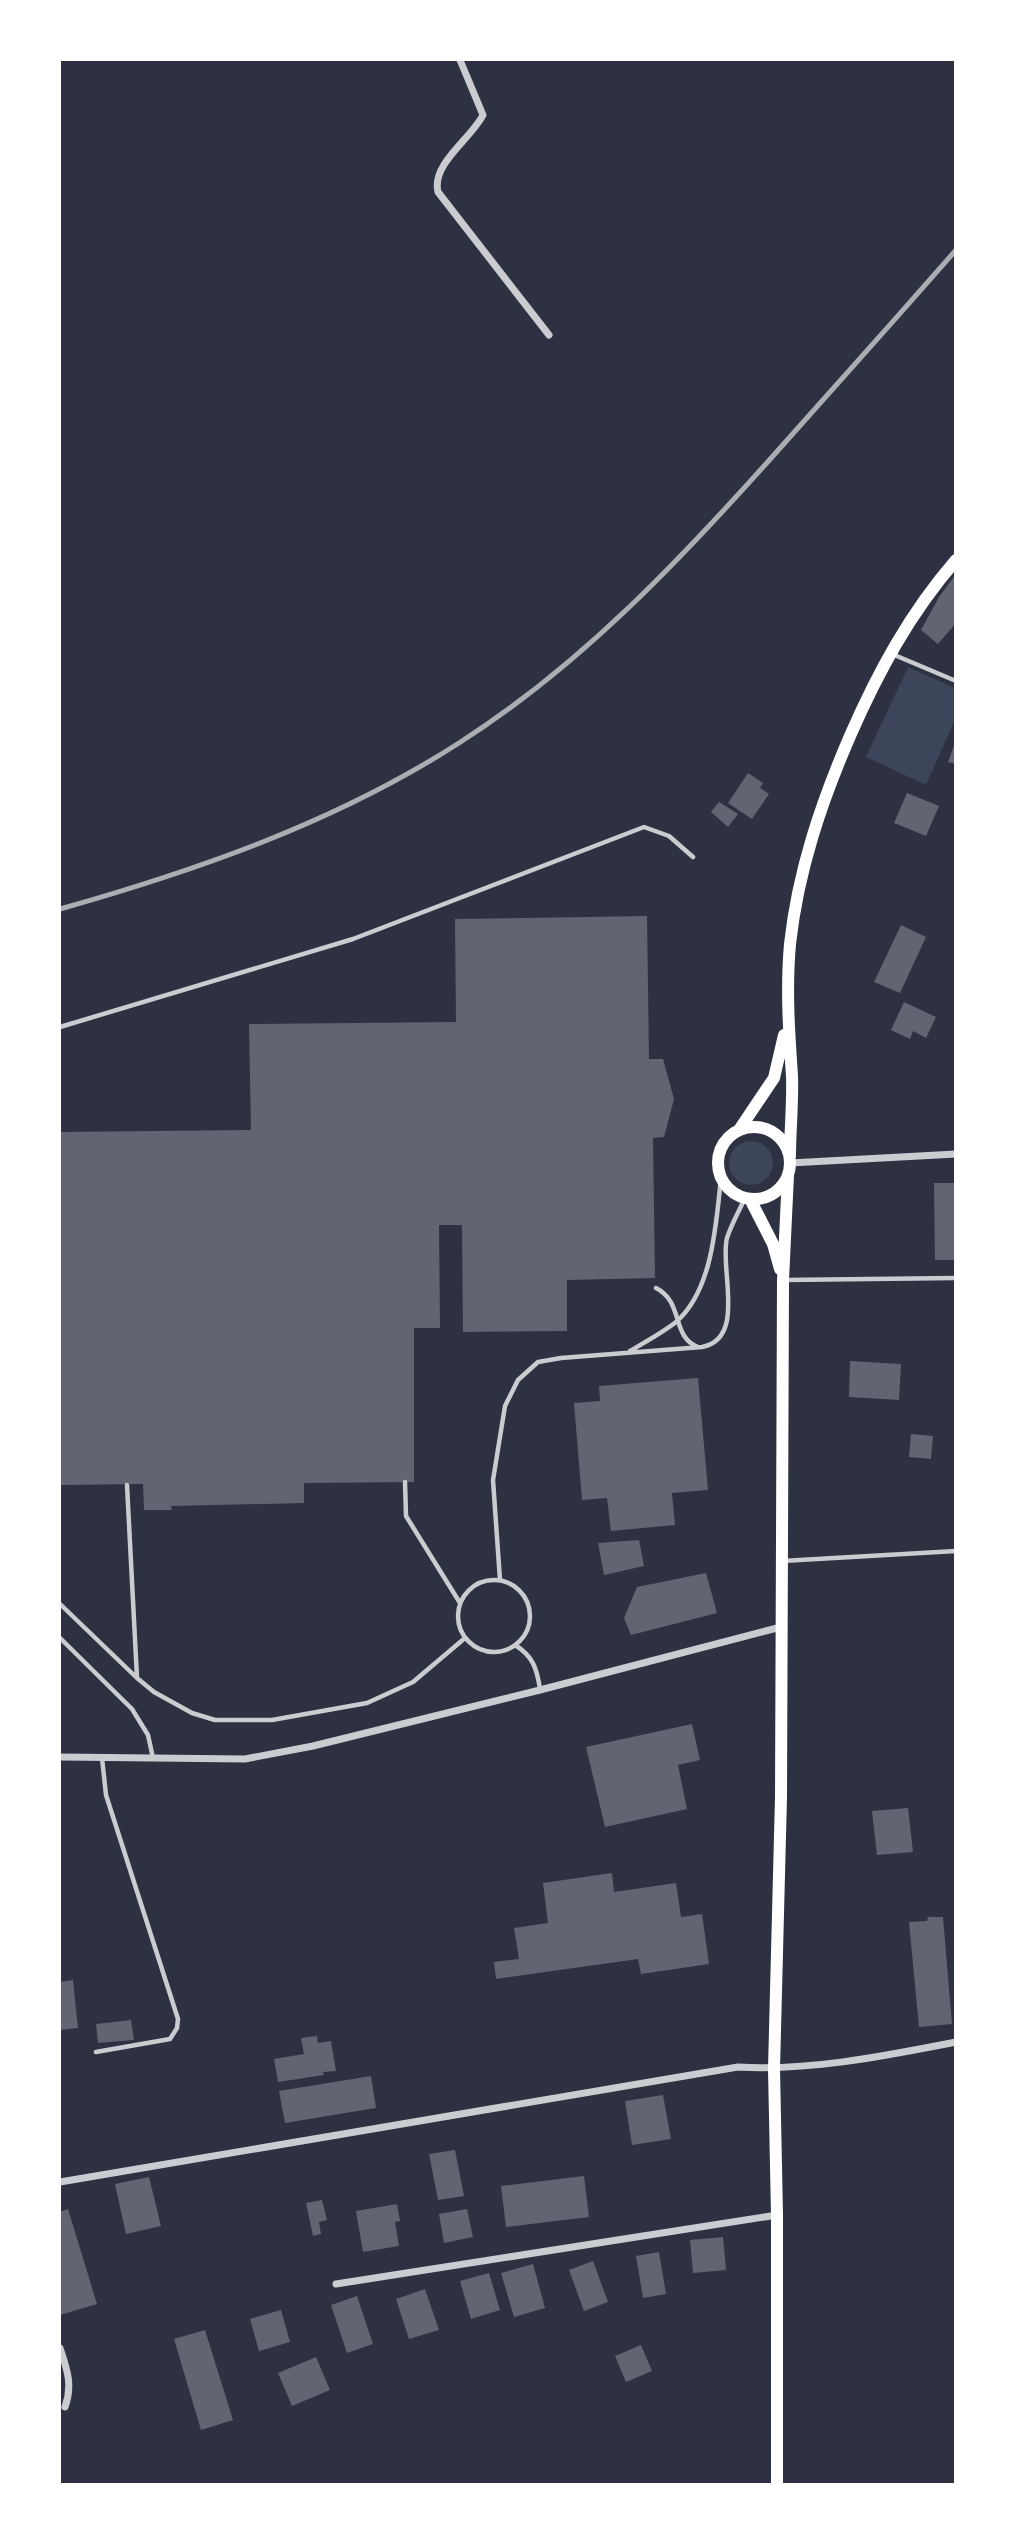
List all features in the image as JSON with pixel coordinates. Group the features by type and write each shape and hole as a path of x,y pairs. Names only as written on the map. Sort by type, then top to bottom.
{"main road":[{"path":"777,2484 774,2069 781,1797 783,1280 792,1079 787,1021 790,944 811,839 831,779 889,653 936,582 956,560"},
{"path":"739,1130 761,1127 779,1138 789,1164 782,1185 773,1194 762,1198 747,1198 727,1187 718,1166 724,1143 739,1130 774,1078 787,1021"},
{"path":"747,1198 773,1244 783,1280"}],"street":[{"path":"460,60 483,115 440,169 435,183 438,192 549,335"},
{"path":"789,1164 956,1154"},
{"path":"60,1757 244,1759 313,1746 781,1627"},
{"path":"60,2182 738,2067 774,2069 887,2055 956,2042"},
{"path":"336,2284 777,2215"},
{"path":"60,2348 69,2377 69,2394 65,2407"}],"lane":[{"path":"889,653 956,681"},
{"path":"60,1027 353,939 644,827 669,836 693,857"},
{"path":"628,1352 678,1320 702,1282 711,1256 721,1178"},
{"path":"500,1580 493,1480 505,1406 518,1380 538,1362 709,1346 719,1338 728,1313 730,1293 725,1256 727,1239 747,1198"},
{"path":"783,1280 956,1278"},
{"path":"656,1288 672,1301 684,1338 695,1346 702,1347"},
{"path":"405,1482 406,1516 460,1603"},
{"path":"127,1485 137,1678"},
{"path":"782,1561 956,1551"},
{"path":"500,1580 518,1589 529,1605 531,1618 528,1630 515,1645 499,1652 490,1652 478,1648 465,1638 459,1626 458,1614 460,1603 467,1592 480,1582 500,1580"},
{"path":"60,1604 154,1692 192,1713 215,1720 272,1720 367,1703 413,1682 465,1638"},
{"path":"60,1638 132,1709 148,1735 153,1758"},
{"path":"515,1645 528,1653 538,1671 540,1690"},
{"path":"96,2052 170,2039 177,2028 178,2019 106,1795 102,1757"}],"shaded area":[{"path":"908,667 955,688 955,720 926,785 866,757"},
{"path":"751,1141 767,1147 773,1163 767,1179 751,1185 735,1179 729,1163 735,1147"}],"building":[{"path":"956,574 956,623 938,644 921,630 939,597"},
{"path":"956,743 956,764 948,762"},
{"path":"748,773 763,783 760,788 769,794 752,819 728,803"},
{"path":"907,793 939,806 926,836 894,823"},
{"path":"719,802 738,814 728,827 711,812"},
{"path":"647,916 649,1059 663,1059 674,1099 664,1137 653,1138 655,1278 567,1280 567,1331 463,1332 462,1225 439,1225 440,1328 414,1328 414,1482 304,1483 304,1503 171,1506 172,1510 144,1510 143,1484 60,1485 60,1132 251,1130 249,1024 456,1022 455,919"},
{"path":"901,925 926,937 900,993 874,982"},
{"path":"904,1002 936,1017 926,1038 913,1031 910,1039 891,1030"},
{"path":"934,1183 956,1183 956,1260 935,1260"},
{"path":"850,1361 901,1364 899,1400 849,1397"},
{"path":"698,1378 708,1490 672,1493 675,1525 611,1531 607,1498 582,1500 574,1403 600,1401 599,1386"},
{"path":"911,1434 933,1436 931,1459 909,1457"},
{"path":"639,1540 644,1566 604,1575 598,1543"},
{"path":"706,1573 717,1613 631,1635 624,1618 637,1587"},
{"path":"692,1724 700,1760 678,1765 687,1809 605,1827 586,1747"},
{"path":"908,1808 913,1852 877,1855 872,1811"},
{"path":"612,1873 614,1892 676,1883 681,1917 702,1914 709,1964 641,1974 638,1959 496,1979 494,1962 519,1959 514,1928 548,1923 543,1883"},
{"path":"928,1917 943,1917 952,2024 919,2027 909,1922 927,1921"},
{"path":"73,1980 78,2028 60,2030 60,1982"},
{"path":"131,2020 134,2040 98,2043 96,2024"},
{"path":"317,2036 318,2043 331,2041 336,2071 278,2082 274,2059 304,2054 301,2038"},
{"path":"371,2076 376,2108 285,2123 279,2091"},
{"path":"663,2095 671,2139 632,2145 625,2101"},
{"path":"455,2150 464,2196 438,2200 429,2154"},
{"path":"584,2176 589,2217 506,2227 501,2186"},
{"path":"149,2177 161,2226 126,2234 115,2184"},
{"path":"322,2200 327,2220 319,2222 321,2234 313,2236 306,2203"},
{"path":"397,2204 400,2221 395,2222 399,2246 363,2252 356,2211"},
{"path":"68,2209 97,2304 60,2315 60,2212"},
{"path":"467,2209 473,2237 444,2243 439,2214"},
{"path":"723,2237 726,2270 693,2273 690,2240"},
{"path":"659,2252 666,2294 643,2298 636,2256"},
{"path":"593,2261 608,2302 584,2311 569,2270"},
{"path":"533,2264 545,2308 514,2317 501,2273"},
{"path":"489,2273 500,2310 471,2319 460,2281"},
{"path":"425,2289 439,2330 409,2339 396,2299"},
{"path":"357,2296 373,2344 347,2353 331,2305"},
{"path":"281,2310 290,2342 259,2351 250,2319"},
{"path":"205,2330 233,2420 201,2430 174,2339"},
{"path":"641,2345 652,2371 626,2382 615,2356"},
{"path":"316,2357 330,2390 292,2406 278,2373"}],"railway":[{"path":"60,909 163,878 315,820 412,771 504,712 590,643 669,568 956,250"}]}
